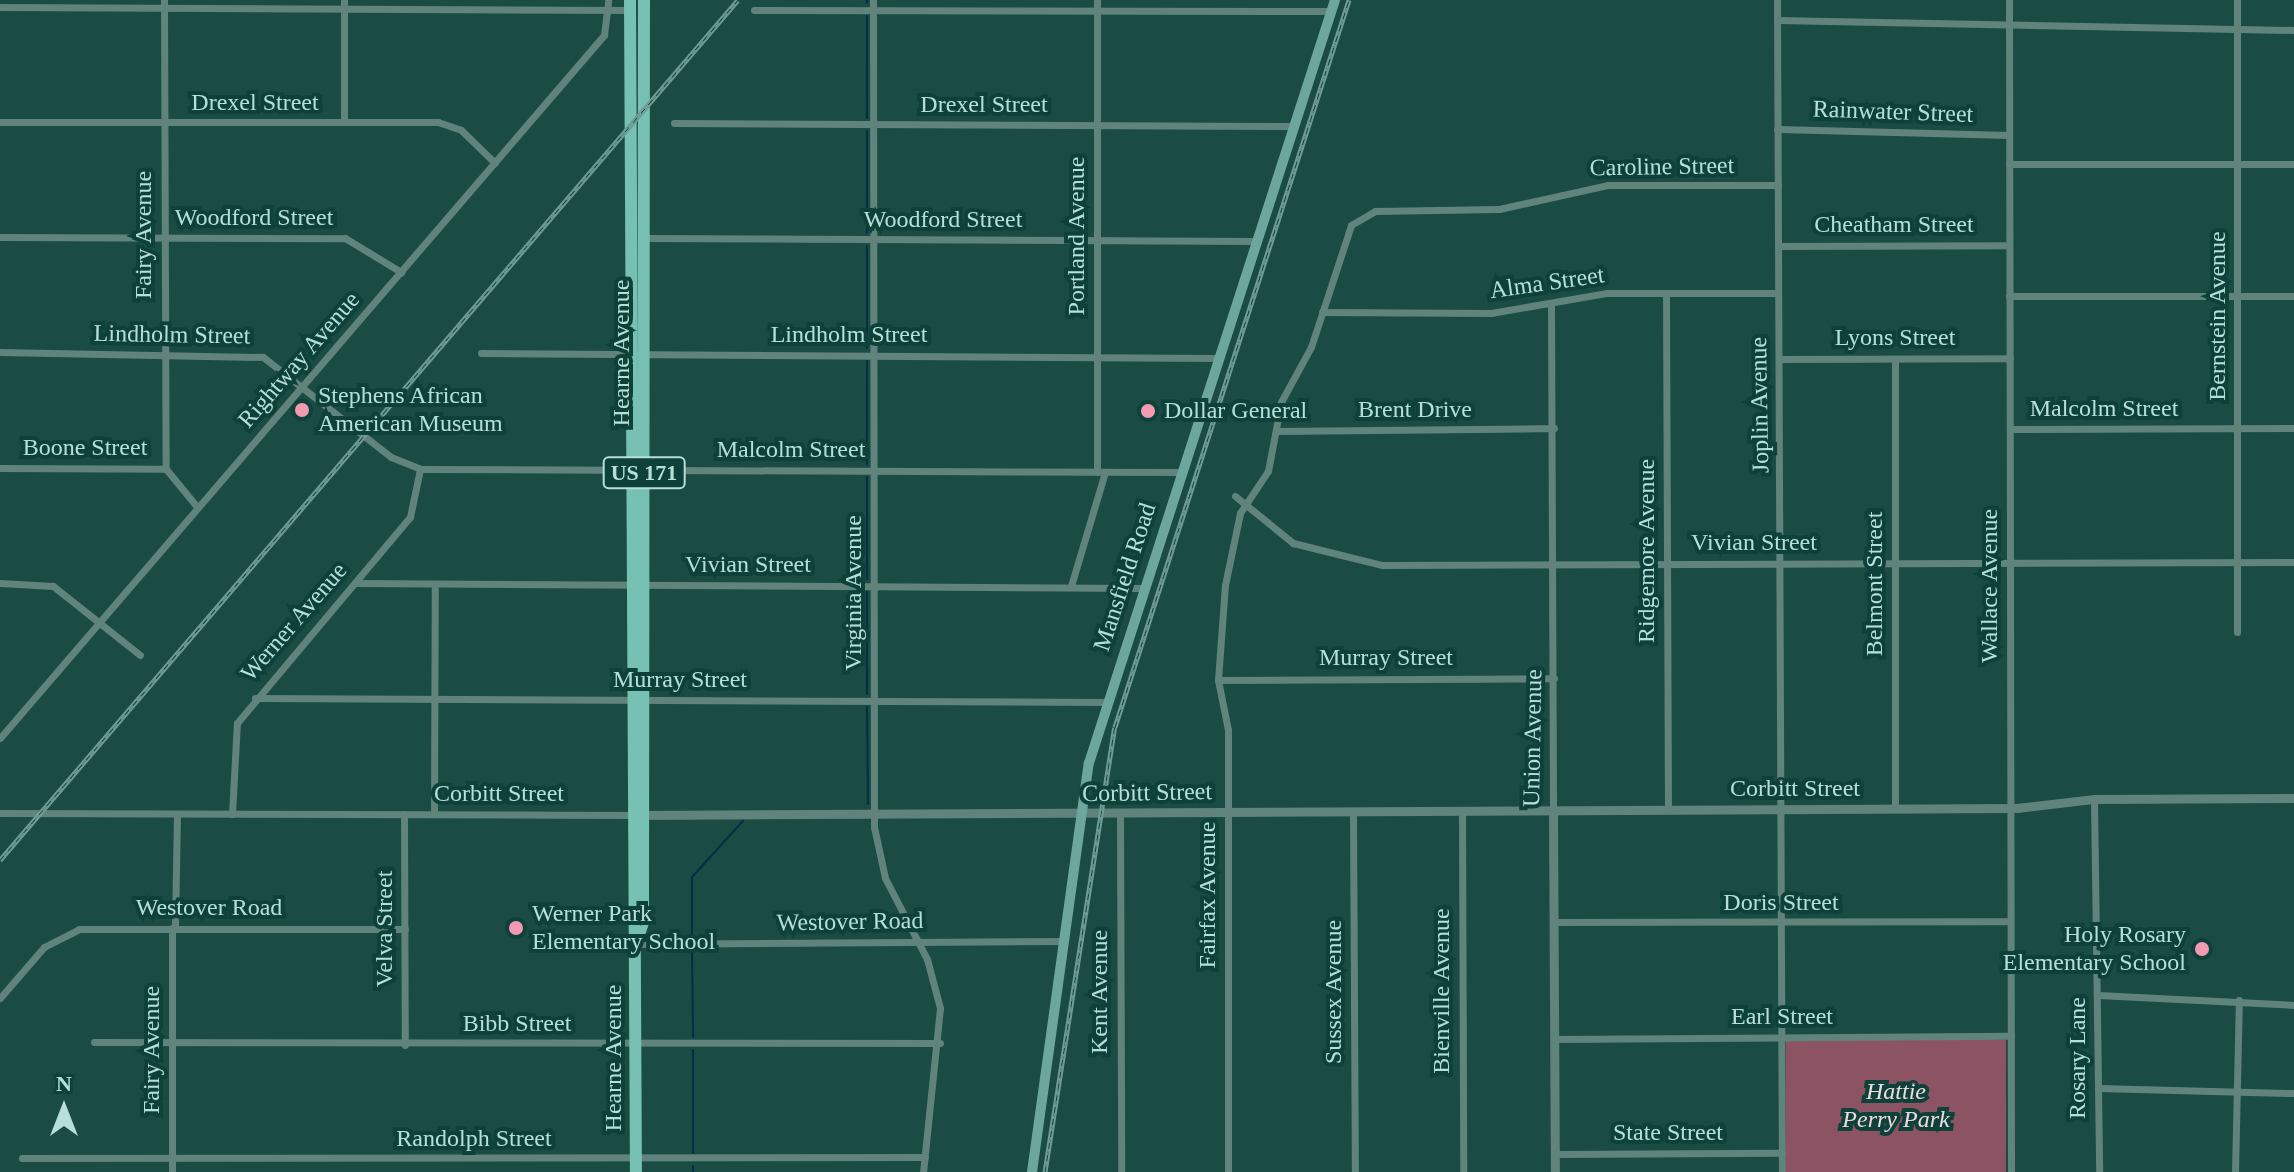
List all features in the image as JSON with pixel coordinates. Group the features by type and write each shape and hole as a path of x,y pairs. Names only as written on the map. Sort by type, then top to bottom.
{"main road":[{"name":"Hearne Avenue","path":"636,944 643,929 644,815 644,0"},
{"name":"Mansfield Road","path":"1032,1172 1081,814 1106,702 1333,4"},
{"name":"Hearne Avenue","path":"630,5 630,815 636,944 636,1166"}],"street":[{"name":"Virginia Avenue","path":"873,0 874,815 885,878 918,942 936,987 940,1043 923,1172"},
{"name":"Portland Avenue","path":"1071,586 1101,472 1097,356 1097,0"},
{"name":"Joplin Avenue","path":"1777,0 1782,1172"},
{"name":"Wallace Avenue","path":"2009,0 2011,1172"},
{"name":"Bernstein Avenue","path":"2237,0 2240,562 2237,632"},
{"path":"0,7 164,4 630,5"},
{"name":"Fairy Avenue","path":"164,4 166,469"},
{"path":"344,4 344,122"},
{"name":"Rightway Avenue","path":"1,734 604,35 608,4"},
{"path":"754,10 1097,10 1333,4"},
{"path":"1777,20 2009,30 2294,30"},
{"name":"Drexel Street","path":"0,122 444,123 495,163"},
{"name":"Drexel Street","path":"674,123 1293,126"},
{"name":"Rainwater Street","path":"1777,129 2009,135"},
{"path":"2009,164 2294,164"},
{"name":"Caroline Street","path":"1360,217 1499,209 1608,185 1778,185"},
{"name":"Fairfax Avenue","path":"1228,1172 1228,730 1218,680 1226,575 1245,505 1268,471 1276,431 1360,217"},
{"name":"Woodford Street","path":"0,237 345,238 366,244 401,272"},
{"name":"Woodford Street","path":"630,238 1255,241"},
{"name":"Cheatham Street","path":"1778,246 2009,245"},
{"name":"Alma Street","path":"1322,312 1491,313 1666,293 1778,293"},
{"name":"Ridgemore Avenue","path":"1666,293 1668,810"},
{"path":"2009,296 2294,296"},
{"name":"Union Avenue","path":"1551,304 1555,563 1555,1172"},
{"name":"Lindholm Street","path":"0,352 256,355 304,384 364,435 420,469"},
{"name":"Lindholm Street","path":"481,353 1217,358"},
{"name":"Lyons Street","path":"1779,359 2010,358"},
{"name":"Belmont Street","path":"1895,359 1895,809"},
{"name":"Brent Drive","path":"1276,431 1554,428"},
{"name":"Malcolm Street","path":"2010,429 2294,428"},
{"name":"Boone Street","path":"0,468 166,469 198,508"},
{"name":"Malcolm Street","path":"420,469 1180,472"},
{"name":"Werner Avenue","path":"232,814 233,735 255,698 355,583 417,505 420,469"},
{"name":"Vivian Street","path":"1235,496 1285,539 1338,559 1555,563 2294,562"},
{"path":"0,583 53,586 140,655"},
{"name":"Vivian Street","path":"355,583 1142,588"},
{"path":"434,814 435,584"},
{"name":"Murray Street","path":"1218,680 1554,678"},
{"name":"Murray Street","path":"255,698 1106,702"},
{"name":"Corbitt Street","path":"0,813 874,815 1895,809 2010,808 2094,799 2294,798"},
{"name":"Rosary Lane","path":"2094,799 2099,1172"},
{"name":"Sussex Avenue","path":"1353,811 1355,1172"},
{"name":"Bienville Avenue","path":"1462,811 1463,1172"},
{"name":"Kent Avenue","path":"1120,812 1121,1172"},
{"name":"Fairy Avenue","path":"172,1172 171,1044 177,814"},
{"name":"Velva Street","path":"404,814 405,1045"},
{"name":"Doris Street","path":"1553,922 2010,921"},
{"name":"Westover Road","path":"0,998 62,934 174,928 405,929"},
{"name":"Westover Road","path":"636,944 1064,941"},
{"path":"2098,995 2294,1005"},
{"path":"2235,1172 2239,1000"},
{"name":"Earl Street","path":"1554,1039 2011,1036"},
{"name":"Bibb Street","path":"94,1042 405,1045 940,1043"},
{"path":"2098,1088 2238,1087 2294,1093"},
{"name":"State Street","path":"1555,1154 1782,1153"},
{"name":"Randolph Street","path":"22,1158 636,1166 925,1157"}],"green space":[{"name":"Hattie Perry Park","path":"1786,1040 2006,1040 2006,1172 1786,1172"}],"waterway":[{"path":"867,16 867,118"},
{"path":"867,131 867,233"},
{"path":"867,246 867,348"},
{"path":"867,361 867,464"},
{"path":"867,477 867,579"},
{"path":"867,592 867,694"},
{"path":"867,707 868,804"},
{"path":"692,937 692,877 743,821"},
{"path":"692,949 693,1037"},
{"path":"693,1050 693,1153"},
{"path":"693,1166 693,1172"}],"railway":[{"path":"0,860 738,0"},
{"path":"1045,1172 1115,727 1349,0"}],"place":[{"name":"Stephens African American Museum","path":"302,410"},
{"name":"Dollar General","path":"1148,411"},
{"name":"Werner Park Elementary School","path":"516,928"},
{"name":"Holy Rosary Elementary School","path":"2202,949"}]}
